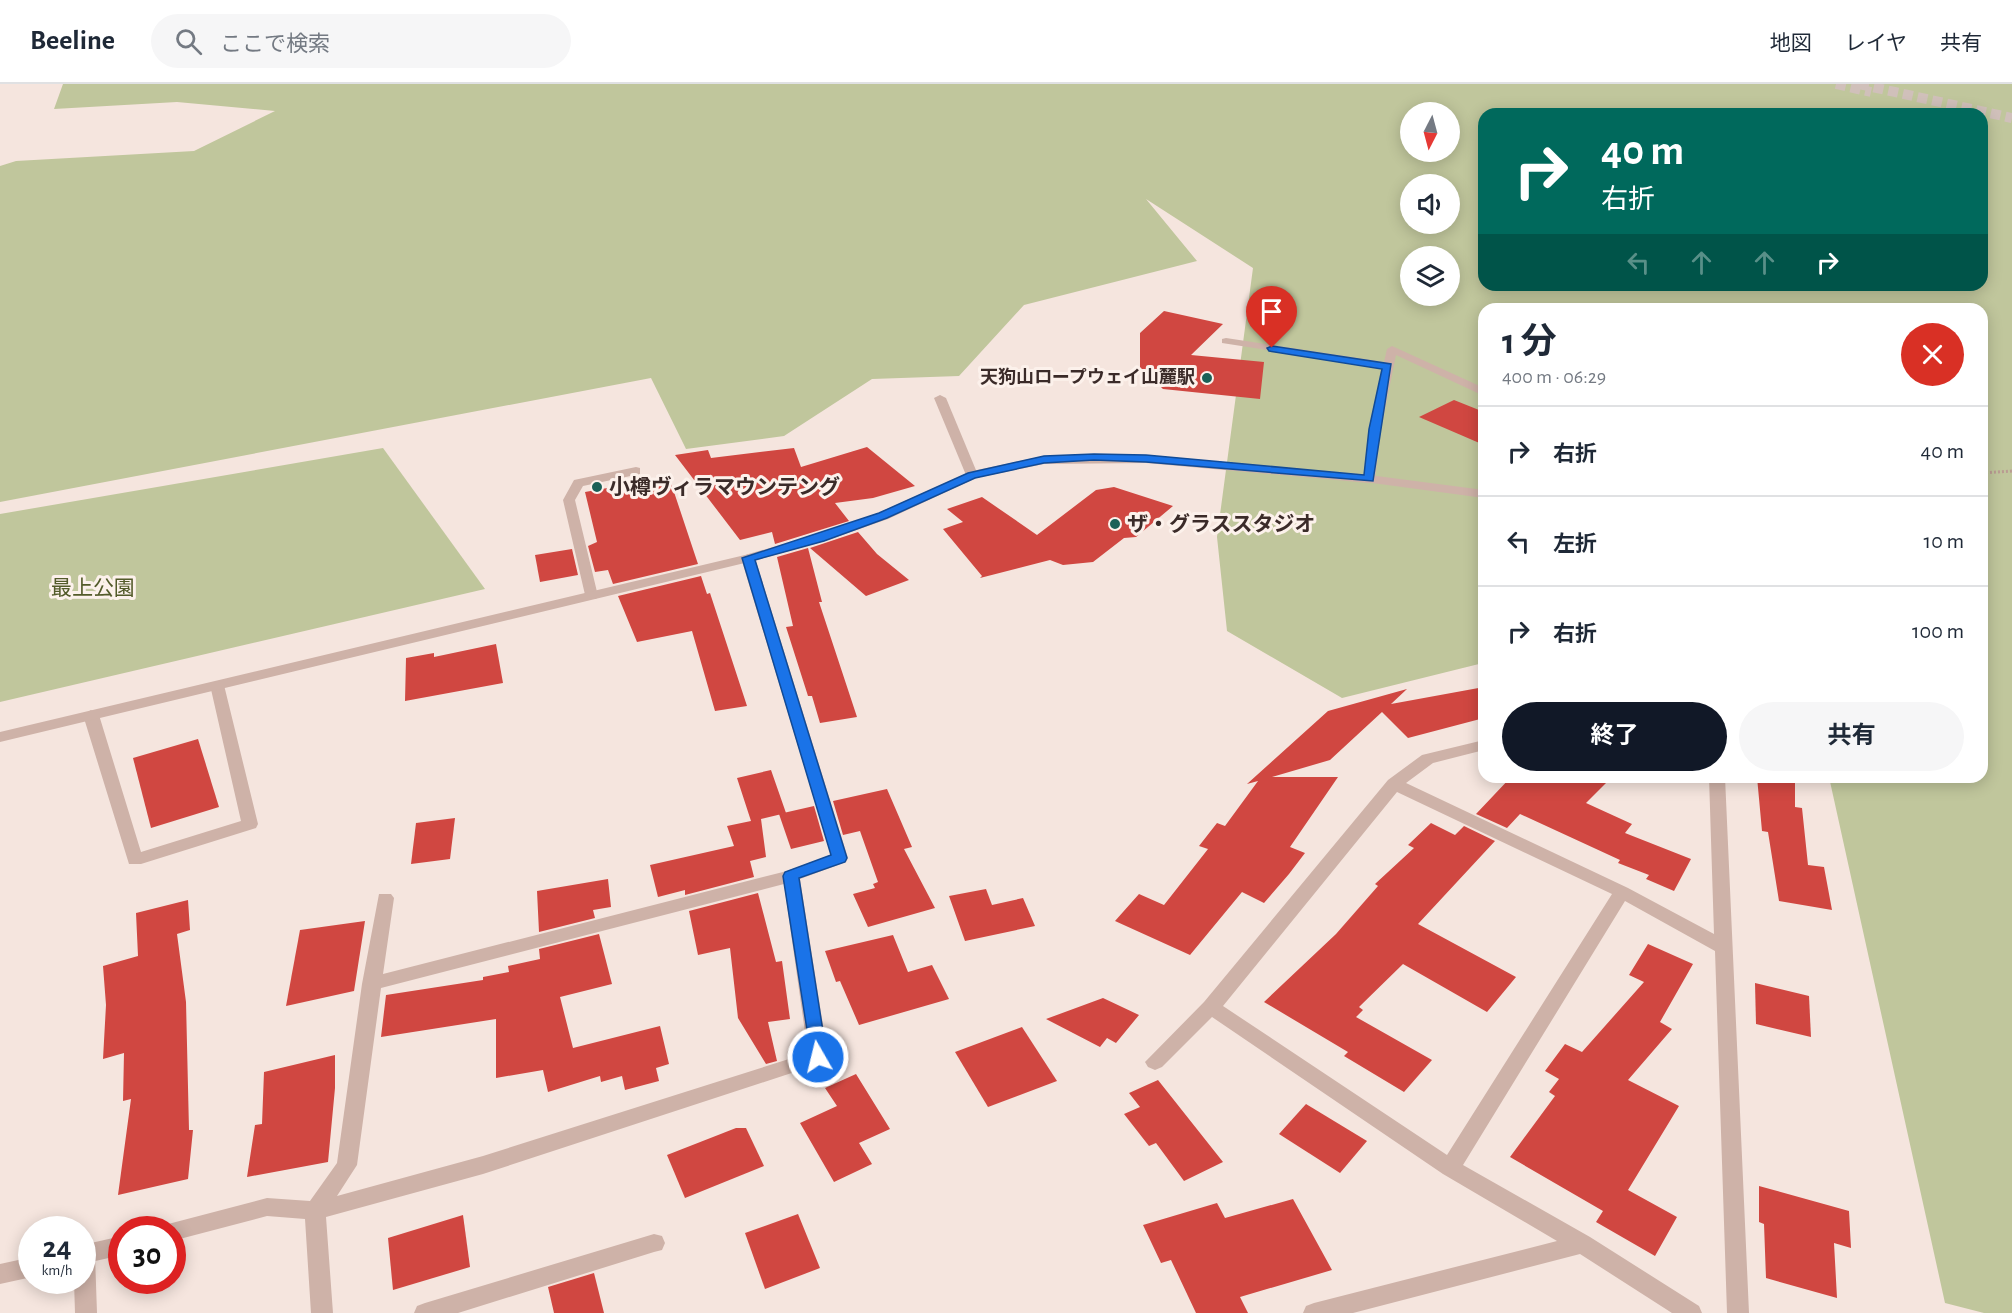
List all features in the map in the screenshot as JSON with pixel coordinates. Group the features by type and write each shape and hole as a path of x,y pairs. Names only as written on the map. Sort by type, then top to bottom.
{"street":[{"path":"1226,341 1388,366"},
{"path":"1369,479 1375,429 1392,349 1478,390"},
{"path":"940,398 972,475"},
{"path":"0,737 748,558 820,538 883,516 972,475 1044,460 1094,457 1146,459 1369,479 1478,493"},
{"path":"591,596 569,500 578,483 636,471"},
{"path":"371,984 791,876 840,858 748,558"},
{"path":"91,715 135,860 250,824 217,685"},
{"path":"1155,1062 1211,1007 1394,784 1428,759 1478,746"},
{"path":"1717,783 1738,1313"},
{"path":"1394,784 1622,892 1725,948"},
{"path":"186,1228 267,1207 315,1211 483,1165 818,1057 791,876"},
{"path":"1450,1168 1622,892"},
{"path":"322,1313 315,1211 347,1165 385,898"},
{"path":"1211,1007 1450,1168 1582,1244 1691,1313"},
{"path":"425,1313 654,1243"},
{"path":"1314,1313 1582,1244"},
{"path":"0,1274 18,1270"},
{"path":"85,1294 86,1313"}],"path":[{"path":"1988,473 2012,471"}],"green space":[{"path":"63,84 2012,84 2012,1313 1984,1313 1945,1303 1830,783 1988,783 1988,303 1478,303 1478,664 1342,698 1227,631 1217,537 1253,268 1146,199 1197,261 1024,305 959,376 872,379 784,436 686,449 651,378 0,502 0,166 16,161 194,151 275,111 177,102 54,109"},
{"name":"最上公園","path":"383,448 485,589 0,702 0,514"}],"building":[{"name":"天狗山ロープウェイ山麓駅","path":"1164,311 1223,324 1191,355 1264,362 1260,399 1163,389 1140,368 1140,333"},
{"path":"1454,400 1478,410 1478,442 1419,417"},
{"path":"867,447 915,486 873,498 835,503 849,521 775,544 772,532 740,540 675,455 708,450 711,458 794,448 801,467"},
{"path":"669,477 698,564 613,584 608,570 595,572 588,546 597,542 585,492"},
{"path":"1114,487 1173,506 1136,537 1124,538 1093,562 1063,565 1050,560 980,578 982,576 943,529 963,522 947,509 982,497 1037,535 1096,490"},
{"path":"858,532 877,554 909,580 866,596 810,548"},
{"path":"808,548 822,602 819,602 857,717 820,723 812,696 808,696 786,627 793,626 777,557"},
{"path":"572,549 578,575 540,582 535,555"},
{"path":"701,576 707,594 710,593 747,706 715,711 692,631 637,642 618,596"},
{"path":"496,644 503,683 405,701 406,658 434,653 434,657"},
{"path":"1478,688 1478,720 1408,738 1382,712 1330,760 1272,777 1338,777 1290,847 1305,853 1289,874 1264,903 1242,892 1190,955 1115,921 1139,894 1164,905 1208,849 1199,846 1217,823 1225,826 1258,781 1247,784 1328,711 1407,689 1391,704"},
{"path":"198,739 219,807 151,828 133,758"},
{"path":"771,770 786,813 761,819 766,857 750,861 754,877 685,895 685,890 658,897 650,865 734,846 727,826 751,821 737,778"},
{"path":"1505,783 1606,783 1586,803 1632,824 1625,833 1691,859 1674,891 1646,879 1649,875 1618,863 1620,860 1520,814 1507,828 1476,814"},
{"path":"1758,783 1795,783 1795,807 1802,808 1808,865 1824,867 1832,910 1779,901 1768,832 1762,831"},
{"path":"887,789 912,847 904,849 935,908 868,927 853,894 875,888 873,884 878,882 860,831 843,835 833,801"},
{"path":"814,806 824,841 791,849 779,814"},
{"path":"455,818 450,859 411,864 416,823"},
{"path":"1431,823 1455,835 1464,826 1495,841 1418,924 1516,977 1487,1012 1403,964 1359,1007 1363,1010 1356,1017 1432,1060 1404,1092 1344,1056 1348,1052 1264,1002 1336,934 1378,886 1375,884 1414,848 1408,845"},
{"path":"608,879 611,907 593,910 595,918 539,932 537,891"},
{"path":"986,889 992,905 1023,898 1035,926 965,941 949,896"},
{"path":"758,893 776,962 782,961 790,1019 768,1022 777,1061 766,1064 738,1018 730,948 698,955 689,911"},
{"path":"188,900 190,930 177,934 186,1002 189,1130 193,1130 188,1179 118,1195 131,1099 123,1101 124,1053 103,1059 106,1005 103,966 138,956 136,913"},
{"path":"365,921 354,991 286,1006 300,930"},
{"path":"599,934 612,984 560,997 573,1048 660,1026 669,1064 656,1068 659,1081 625,1090 622,1076 601,1082 600,1076 548,1092 543,1070 496,1078 496,1019 381,1037 386,995 483,980 483,977 509,972 508,966 540,959 539,949"},
{"path":"893,935 908,972 932,965 949,999 859,1025 840,981 836,982 825,951"},
{"path":"1648,944 1693,964 1660,1022 1672,1029 1628,1080 1679,1106 1628,1190 1677,1217 1655,1256 1596,1222 1603,1211 1510,1157 1555,1096 1549,1092 1559,1079 1545,1071 1565,1044 1582,1052 1644,982 1629,975"},
{"path":"1755,983 1809,996 1811,1037 1756,1024"},
{"path":"1103,998 1139,1015 1116,1043 1107,1038 1100,1047 1046,1019"},
{"path":"1022,1027 1057,1081 988,1107 955,1052"},
{"path":"335,1055 335,1088 328,1162 247,1177 255,1125 262,1124 264,1072"},
{"path":"856,1074 890,1129 859,1143 872,1164 834,1182 800,1123 837,1106 825,1088"},
{"path":"1158,1080 1223,1162 1184,1181 1156,1143 1149,1146 1124,1114 1140,1107 1129,1093"},
{"path":"1306,1104 1367,1141 1340,1173 1279,1134"},
{"path":"736,1128 746,1128 764,1166 685,1198 667,1155"},
{"path":"1759,1186 1849,1211 1851,1248 1834,1243 1837,1298 1766,1278 1764,1224 1759,1222"},
{"path":"1293,1199 1332,1270 1240,1297 1248,1313 1196,1313 1171,1260 1161,1263 1143,1225 1217,1203 1225,1218"},
{"path":"798,1214 820,1268 765,1289 745,1233"},
{"path":"463,1215 470,1267 393,1290 388,1238"},
{"path":"594,1273 604,1313 554,1313 548,1287"}],"tunnel":[{"path":"1836,84 1871,92"},
{"path":"1859,84 1967,108"},
{"path":"1988,113 2012,118"}],"place":[{"name":"天狗山ロープウェイ山麓駅","path":"1207,378"},
{"name":"小樽ヴィラマウンテング","path":"597,487"},
{"name":"ザ・グラススタジオ","path":"1115,524"}],"route":[{"path":"818,1057 791,876 840,858 748,558 820,538 883,516 972,475 1044,460 1094,457 1146,459 1369,479 1375,429 1388,366 1272,348"}]}
